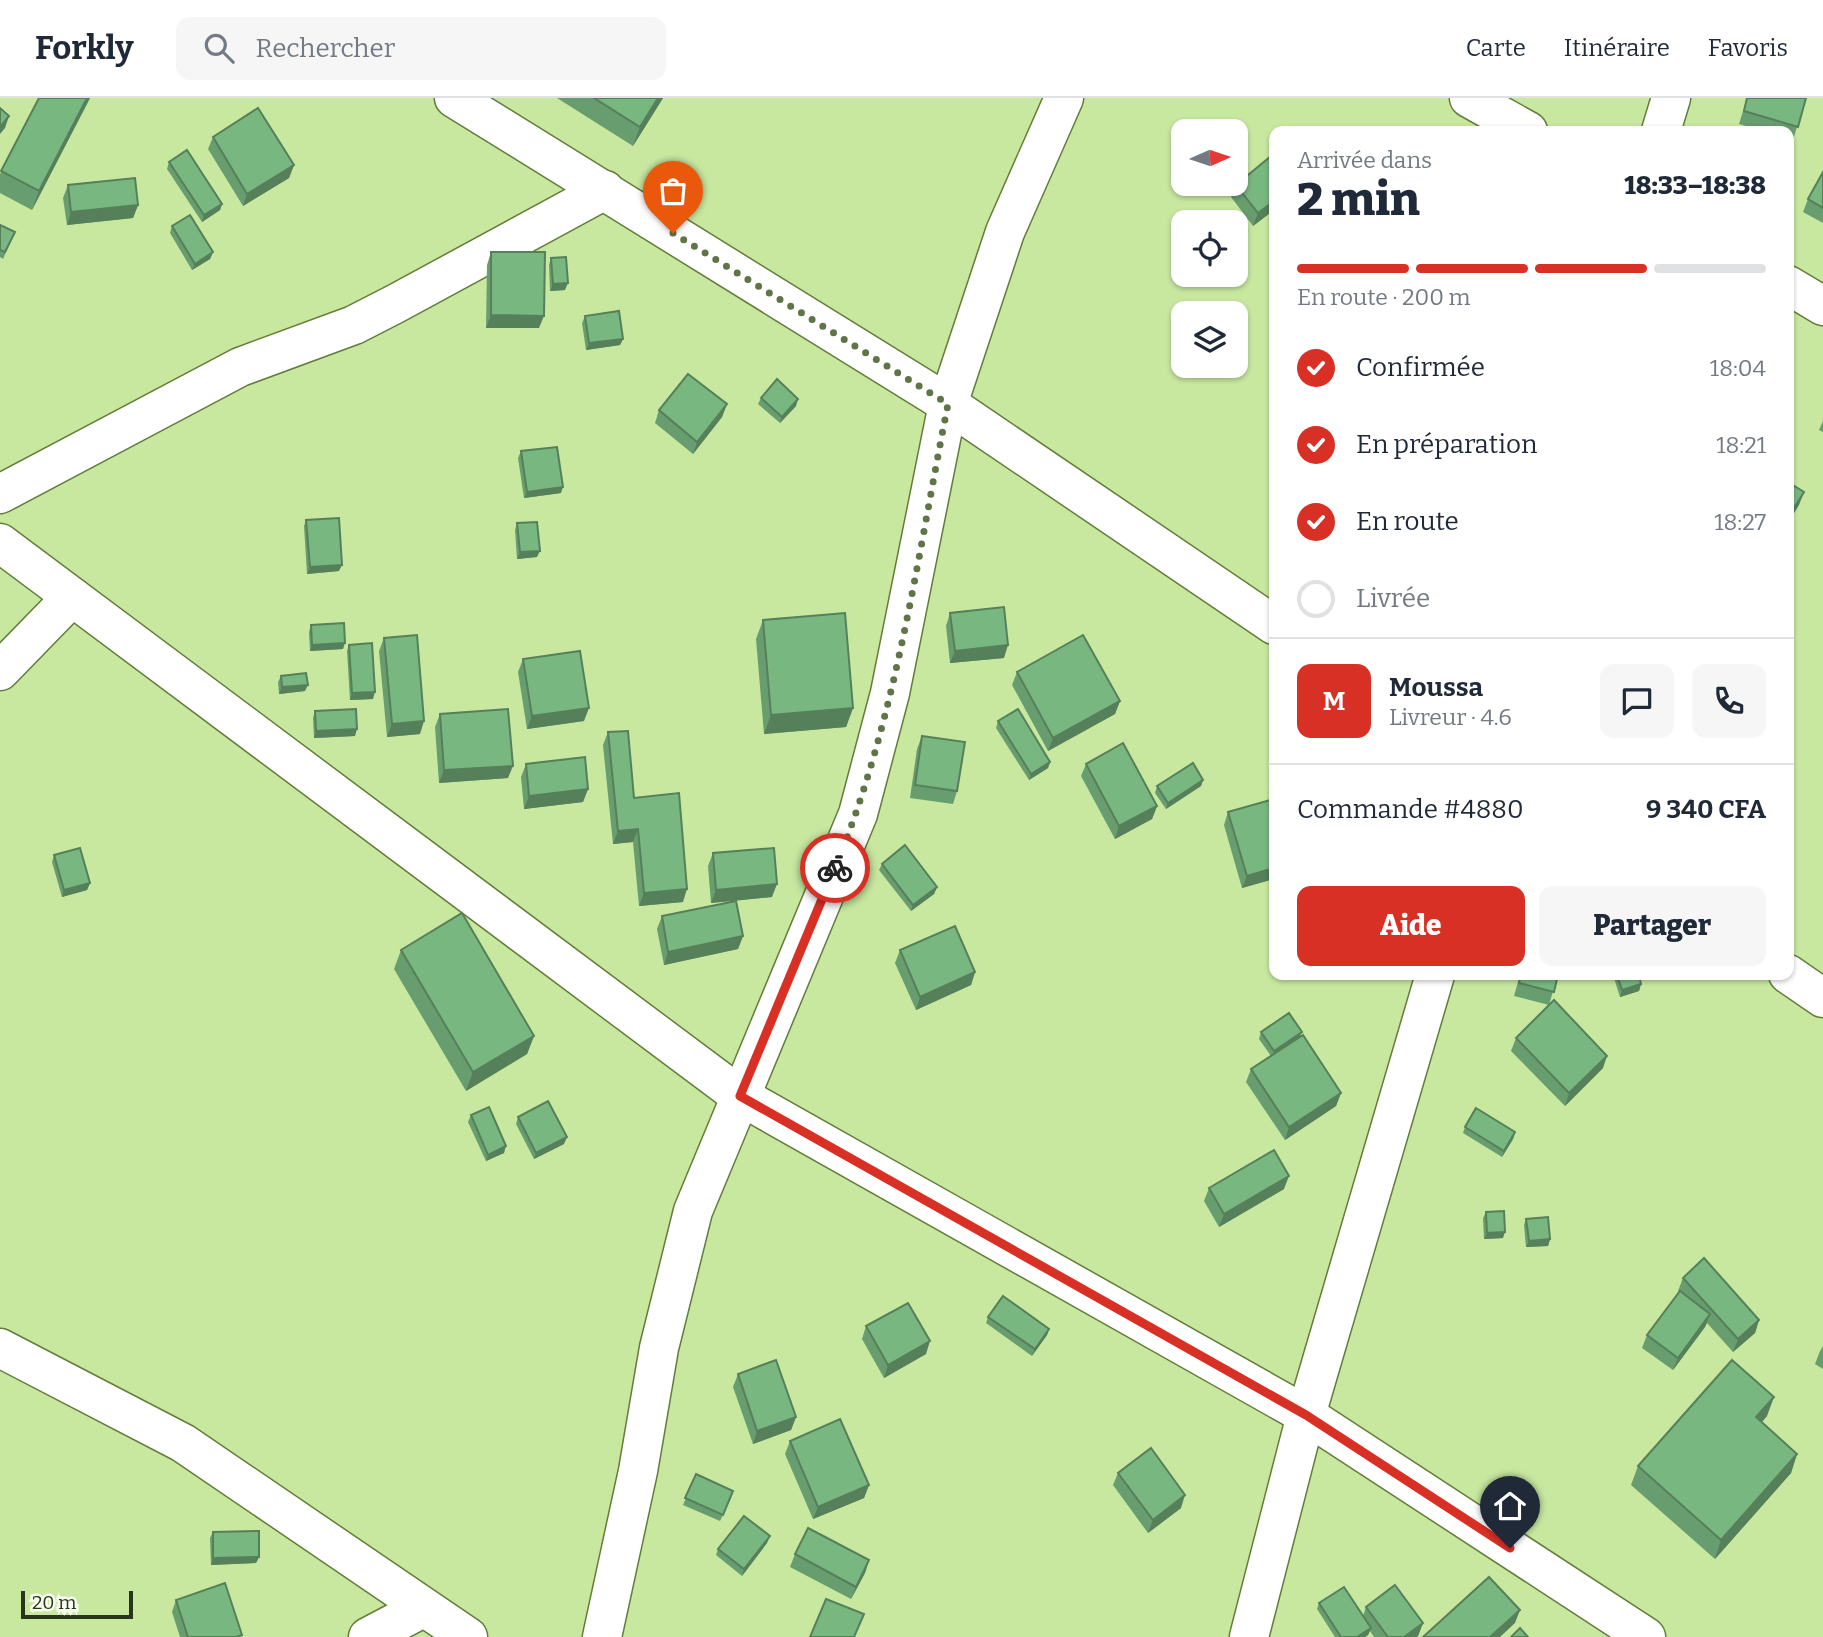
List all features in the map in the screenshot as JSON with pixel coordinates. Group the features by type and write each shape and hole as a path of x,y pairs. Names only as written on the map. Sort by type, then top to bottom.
{"street":[{"path":"454,98 948,404 1269,622"},
{"path":"602,1637 638,1471 659,1348 693,1211 858,814 890,693 948,404 1005,232 1064,98"},
{"path":"1469,98 1519,126"},
{"path":"1663,126 1671,98"},
{"path":"0,494 240,367 354,325 605,190"},
{"path":"1794,289 1823,306"},
{"path":"0,543 740,1096 1306,1415 1646,1637"},
{"path":"0,670 72,597"},
{"path":"1794,978 1823,998"},
{"path":"1249,1637 1306,1415 1434,980"},
{"path":"0,1348 183,1443 468,1637"},
{"path":"368,1637 423,1608"}],"building":[{"path":"39,98 87,98 39,191 1,171"},
{"path":"594,98 658,98 640,127"},
{"path":"1747,98 1806,98 1798,127 1744,111"},
{"path":"0,108 9,116 0,127"},
{"path":"258,108 294,165 247,194 213,137"},
{"path":"187,150 222,204 204,215 169,162"},
{"path":"1269,158 1269,205 1258,213 1245,196 1248,196 1248,175"},
{"path":"1823,172 1823,208 1808,199"},
{"path":"135,178 138,205 71,212 68,185"},
{"path":"190,215 213,252 195,264 172,226"},
{"path":"0,225 15,232 5,252 0,250"},
{"path":"491,252 545,252 544,316 491,315"},
{"path":"566,257 568,283 553,284 551,258"},
{"path":"619,311 623,339 589,343 585,316"},
{"path":"688,374 727,404 697,442 659,410"},
{"path":"777,379 798,399 782,417 761,398"},
{"path":"557,447 563,487 527,492 521,451"},
{"path":"1794,486 1804,492 1794,508"},
{"path":"339,518 342,565 310,567 306,520"},
{"path":"537,522 540,551 520,552 517,523"},
{"path":"1004,607 1008,645 955,651 950,613"},
{"path":"845,613 853,708 771,715 763,620"},
{"path":"344,623 345,643 312,645 311,625"},
{"path":"417,635 424,721 392,724 384,638"},
{"path":"1083,635 1120,701 1053,738 1017,672"},
{"path":"372,643 375,692 352,693 349,645"},
{"path":"580,651 589,708 532,716 523,659"},
{"path":"306,673 308,685 282,687 281,676"},
{"path":"356,709 357,729 316,731 315,711"},
{"path":"508,709 513,766 444,770 440,714"},
{"path":"1018,709 1050,762 1031,774 998,721"},
{"path":"628,731 634,798 679,793 687,889 644,893 638,829 618,831 608,732"},
{"path":"922,736 965,742 957,791 915,785"},
{"path":"1123,743 1157,806 1119,826 1086,764"},
{"path":"585,757 588,789 529,796 526,764"},
{"path":"1193,763 1203,780 1168,803 1157,786"},
{"path":"1269,800 1269,869 1247,876 1228,812"},
{"path":"905,845 937,887 913,905 882,864"},
{"path":"80,848 90,883 64,890 54,855"},
{"path":"774,848 777,884 716,890 713,853"},
{"path":"736,901 743,936 668,952 662,916"},
{"path":"462,913 534,1036 473,1072 401,950"},
{"path":"955,926 975,972 920,997 900,950"},
{"path":"1520,980 1557,980 1554,992 1519,983"},
{"path":"1619,980 1640,980 1641,984 1622,990"},
{"path":"1554,1000 1607,1056 1569,1093 1516,1038"},
{"path":"1289,1013 1302,1032 1274,1051 1261,1032"},
{"path":"1303,1035 1341,1093 1289,1127 1251,1069"},
{"path":"548,1101 567,1137 536,1153 518,1117"},
{"path":"489,1107 506,1146 488,1155 471,1115"},
{"path":"1476,1108 1515,1132 1504,1151 1465,1127"},
{"path":"1274,1150 1289,1176 1224,1214 1209,1188"},
{"path":"1504,1211 1505,1232 1487,1233 1486,1212"},
{"path":"1548,1217 1550,1239 1529,1241 1526,1219"},
{"path":"1704,1258 1759,1320 1738,1339 1683,1278"},
{"path":"1680,1291 1710,1314 1678,1358 1647,1335"},
{"path":"1003,1296 1049,1329 1035,1349 988,1317"},
{"path":"908,1303 930,1341 888,1365 866,1326"},
{"path":"776,1360 796,1417 757,1431 738,1374"},
{"path":"1732,1360 1774,1397 1756,1417 1797,1454 1721,1540 1638,1466"},
{"path":"840,1419 869,1485 818,1507 790,1441"},
{"path":"1151,1448 1185,1495 1153,1520 1118,1473"},
{"path":"696,1474 733,1491 723,1515 685,1498"},
{"path":"744,1516 770,1536 744,1569 718,1549"},
{"path":"808,1528 869,1560 856,1587 795,1554"},
{"path":"259,1531 259,1557 213,1558 213,1532"},
{"path":"1489,1577 1520,1610 1490,1637 1423,1637"},
{"path":"225,1583 242,1635 188,1637 176,1600"},
{"path":"1395,1585 1423,1623 1404,1637 1388,1637 1366,1607"},
{"path":"1344,1587 1371,1628 1357,1637 1341,1637 1319,1603"},
{"path":"826,1599 864,1614 854,1637 810,1637"},
{"path":"1520,1628 1528,1637 1511,1637"}],"way so far":[{"path":"673,233 948,404 890,693 858,814 835,868"}],"route":[{"path":"835,868 740,1096 1306,1415 1510,1548"}]}
